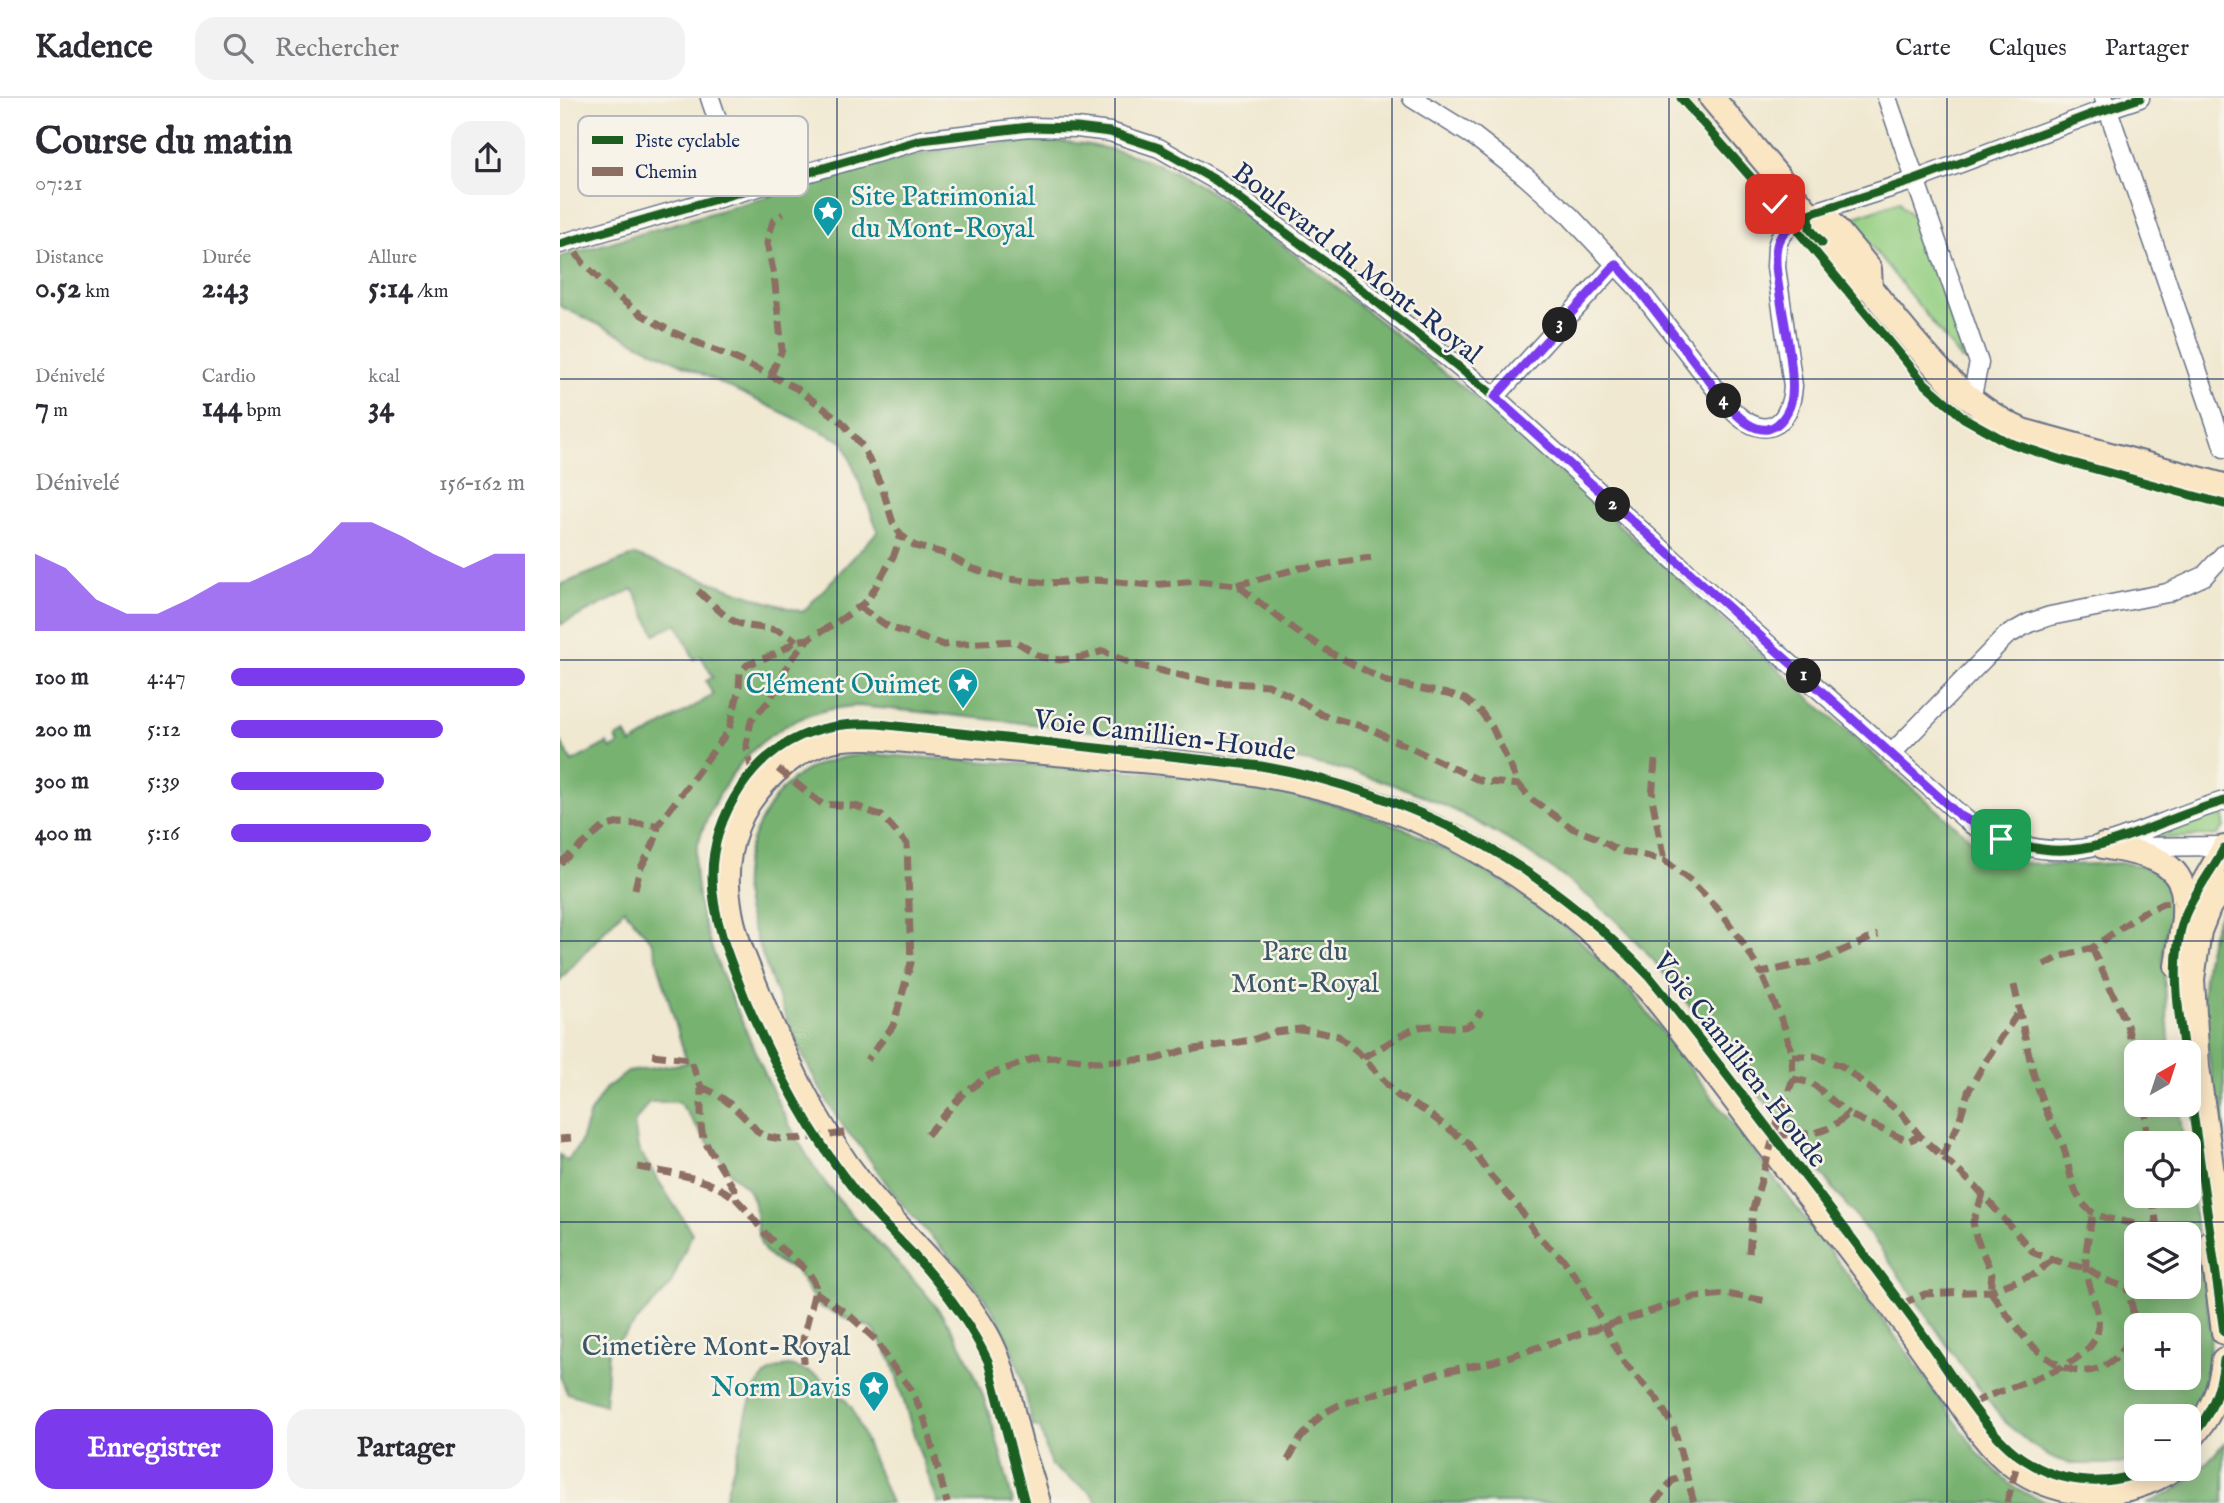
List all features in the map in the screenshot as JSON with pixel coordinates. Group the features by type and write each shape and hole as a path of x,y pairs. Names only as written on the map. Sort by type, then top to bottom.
{"street":[{"path":"710,98 716,116"},
{"path":"1412,98 1475,137 1570,216 1636,286 1731,409 1749,425 1761,429 1772,428 1783,418 1789,409 1793,386 1776,267 1777,246 1781,235 1809,214 1915,180 2106,103 2140,98"},
{"path":"1712,98 1809,214 1825,216 1834,226 1869,269 1870,288 1938,371 1971,400 2004,423 2022,431 2224,485"},
{"path":"1887,98 1979,363 1971,400"},
{"path":"2106,103 2224,448"},
{"name":"Boulevard du Mont-Royal","path":"808,171 920,140 1028,127 1110,132 1159,148 1215,180 1391,313 1495,397 1959,815 2001,839 2043,851 2075,851 2103,846 2224,847"},
{"name":"Boulevard du Mont-Royal","path":"560,244 721,196"},
{"path":"1495,397 1616,264"},
{"path":"1891,754 2006,636 2029,623 2050,616 2167,593 2204,576 2224,554"},
{"name":"Voie Camillien-Houde","path":"1025,1503 995,1383 979,1342 932,1277 859,1196 805,1119 769,1053 733,967 720,928 714,899 714,850 732,800 752,771 766,759 785,744 820,728 849,723 878,724 1261,766 1308,775 1370,792 1415,809 1470,837 1522,867 1569,902 1611,937 1649,976 1865,1254 1979,1414 2003,1443 2036,1467 2076,1480 2124,1478"},
{"name":"Voie Camillien-Houde","path":"1038,1503 1003,1377 987,1336 932,1262 864,1188 827,1136 785,1055 733,926 727,892 729,844 740,816 760,787 787,761 810,747 831,740 852,737 891,739 1151,761 1280,778 1358,797 1395,810 1450,835 1555,901 1639,978 1875,1283 1976,1426 2003,1457 2016,1468 2039,1480 2063,1488 2090,1492 2134,1488 2153,1481"},
{"name":"Boulevard du Mont-Royal","path":"2103,846 2187,812 2224,801"},
{"path":"2103,846 2150,856 2173,872 2183,890 2184,918 2176,990 2183,1040"},
{"path":"2184,918 2224,847"},
{"path":"2224,885 2209,906 2199,932 2192,979 2197,1067 2224,1258"},
{"path":"2194,1117 2224,1332"},
{"path":"2201,1425 2213,1404 2224,1360"},
{"path":"2201,1443 2211,1432 2224,1409"}],"green space":[{"path":"1055,141 1085,144 1136,156 1182,175 1204,188 1251,220 1498,415 1824,711 1973,841 1997,854 2024,863 2124,863 2163,871 2176,899 2165,938 2163,959 2169,1040 2124,1040 2124,1117 2180,1117 2182,1131 2124,1131 2124,1208 2194,1208 2196,1222 2124,1222 2124,1299 2201,1299 2201,1261 2211,1334 2207,1379 2196,1404 2124,1404 2124,1463 2072,1464 2050,1457 2029,1443 2007,1424 1960,1364 1878,1245 1654,961 1614,919 1574,885 1484,826 1402,788 1331,767 1295,760 1112,734 858,706 819,712 800,719 767,738 739,766 717,799 699,840 695,865 699,900 721,973 784,1115 808,1158 852,1216 931,1300 945,1318 967,1357 991,1419 1013,1503 938,1503 915,1439 892,1361 873,1329 818,1306 795,1269 767,1254 761,1244 752,1198 746,1187 723,1164 679,1102 649,1102 634,1123 638,1149 692,1233 670,1286 608,1352 605,1405 567,1393 560,1376 560,1155 567,1161 580,1144 590,1113 605,1089 628,1072 687,1063 652,942 624,909 560,980 560,740 572,762 607,743 611,749 619,745 616,738 625,733 631,744 713,695 706,681 713,677 701,656 694,659 677,624 655,634 633,589 560,625 560,585 635,555 803,612 878,531 844,442 560,306 560,257 770,196 808,196 808,185 890,161 951,149"},
{"path":"1900,201 1918,221 1965,360 1962,360 1850,219"},
{"name":"Parc du Mont-Royal","path":"866,754 1159,773 1250,787 1333,804 1402,827 1491,874 1574,934 1630,990 1904,1348 1978,1453 2011,1485 2052,1503 1098,1503 1090,1492 1051,1466 1040,1428 1032,1426 1023,1384 1009,1342 986,1300 897,1198 833,1111 788,1022 746,907 744,877 750,846 763,817 782,789 805,771 818,765"},
{"path":"2224,809 2224,827 2218,835 2152,839 2152,832"},
{"path":"2224,907 2224,1158 2202,1012 2209,944"},
{"path":"789,1366 799,1368 824,1381 852,1408 891,1503 724,1503 752,1394 766,1375"},
{"path":"2224,1443 2224,1503 2146,1503 2158,1499 2187,1481 2201,1481 2201,1469"}],"marked path":[{"path":"771,375 782,350 774,275 767,243 773,221 783,214"},
{"path":"576,253 618,297 642,315 670,331 796,388 841,421 863,447 882,487 893,523 901,535 915,546 943,553 971,568 1007,579 1049,583 1096,580 1151,585 1197,581 1237,585 1296,631 1331,653 1388,682 1465,699 1481,712 1492,727 1519,785 1531,799 1572,828 1617,850 1664,860 1692,882 1720,911 1761,973 1823,959 1878,935"},
{"path":"635,889 641,868 655,840 658,825 729,730 740,673 747,665 778,653 796,641 808,639 868,600 894,555 901,535"},
{"path":"1237,585 1300,568 1371,558"},
{"path":"698,591 722,613 738,623 782,632 796,641"},
{"path":"859,607 889,627 944,645 1015,641 1041,657 1060,660 1103,651 1132,664 1210,682 1268,685 1322,715 1368,728 1481,781 1519,785"},
{"path":"752,771 746,745 751,721 770,700 790,661 808,639"},
{"path":"1655,760 1652,798 1664,860"},
{"path":"778,769 822,804 856,806 882,816 907,844 911,963 893,1026 867,1060"},
{"path":"560,863 604,827 619,823 658,825"},
{"path":"2044,965 2062,956 2092,948 2142,913 2162,904 2175,902"},
{"path":"2092,948 2127,1025 2131,1040"},
{"path":"1749,1253 1753,1209 1793,1079 1792,1056 1785,1028 1761,973"},
{"path":"2014,985 2036,1083 2063,1145 2076,1192 2092,1212 2125,1222"},
{"path":"1942,1156 1958,1125 1968,1092 2020,1010"},
{"path":"1363,1057 1417,1028 1467,1026 1481,1011"},
{"path":"927,1135 963,1094 989,1075 1035,1058 1059,1057 1095,1062 1156,1059 1182,1051 1252,1040 1275,1032 1301,1029 1338,1036 1363,1057 1398,1096 1425,1111 1468,1143 1490,1175 1517,1205 1538,1237 1563,1259 1582,1285 1625,1364 1657,1399 1674,1428 1694,1503"},
{"path":"652,1055 690,1059 701,1087 703,1139 735,1190 737,1201"},
{"path":"1792,1056 1814,1056 1842,1066 1902,1114 1920,1136 1976,1187 2034,1253 2069,1265 2085,1267 2124,1287"},
{"path":"1793,1079 1812,1083 1848,1114"},
{"path":"701,1087 715,1093 738,1111 759,1133 768,1137 803,1138 847,1132"},
{"path":"1774,1136 1821,1131 1848,1114 1908,1141 1920,1136"},
{"path":"2146,1117 2146,1131"},
{"path":"560,1139 571,1138"},
{"path":"638,1167 691,1178 729,1194 744,1207 772,1241 809,1273 815,1288 803,1341 804,1363"},
{"path":"1983,1194 1973,1222 1976,1237 1992,1274 1990,1291 2021,1333 2049,1359 2075,1371 2101,1368 2112,1361 2128,1341 2132,1328 2133,1311 2130,1299"},
{"path":"2154,1208 2156,1222"},
{"path":"1972,1404 2064,1366 2081,1355 2092,1343 2098,1329 2098,1321 2088,1282 2086,1259 2093,1212"},
{"path":"1901,1304 1925,1294 1990,1291 2035,1274 2052,1260"},
{"path":"815,1292 849,1315 877,1341 890,1363 911,1389 925,1420 947,1503"},
{"path":"1288,1460 1312,1425 1324,1413 1339,1405 1446,1371 1492,1362 1695,1297 1726,1294 1767,1301"},
{"path":"2007,1503 2016,1468"},
{"path":"1654,1503 1672,1481 1687,1474"}],"cycle path":[{"path":"1681,98 1793,225 1923,382 1964,418 2007,442 2062,460 2224,504"},
{"path":"1822,243 1810,229 1809,214 1915,180 2140,98"},
{"path":"808,173 921,140 1029,127 1110,132 1159,148 1215,180 1348,279 1495,397 1700,584 1971,824 2007,841 2040,849 2070,850 2128,836 2224,801"},
{"path":"560,244 727,196"},
{"path":"1025,1503 988,1361 981,1346 944,1291 858,1195 810,1126 758,1028 719,925 713,892 713,864 716,840 729,808 754,770 769,756 784,745 818,730 878,724 1261,766 1317,778 1371,794 1423,814 1472,838 1564,899 1608,935 1649,976 1857,1244 1978,1414 2009,1448 2025,1460 2055,1475 2087,1481 2124,1478"},
{"path":"2183,1040 2176,985 2180,934 2192,900 2224,848"},
{"path":"2194,1117 2224,1332"},
{"path":"2201,1425 2213,1403 2224,1360"}],"place":[{"name":"Site Patrimonial du Mont-Royal","path":"828,238"},
{"name":"Clément Ouimet","path":"963,710"},
{"name":"Norm Davis","path":"874,1413"}],"route":[{"path":"1775,204 1793,225 1781,235 1777,246 1776,267 1793,386 1789,409 1772,428 1761,429 1739,418 1616,264 1495,397 1959,815 2001,839"}],"park label":[{"name":"Cimetière Mont-Royal","path":"716,1345"}]}
